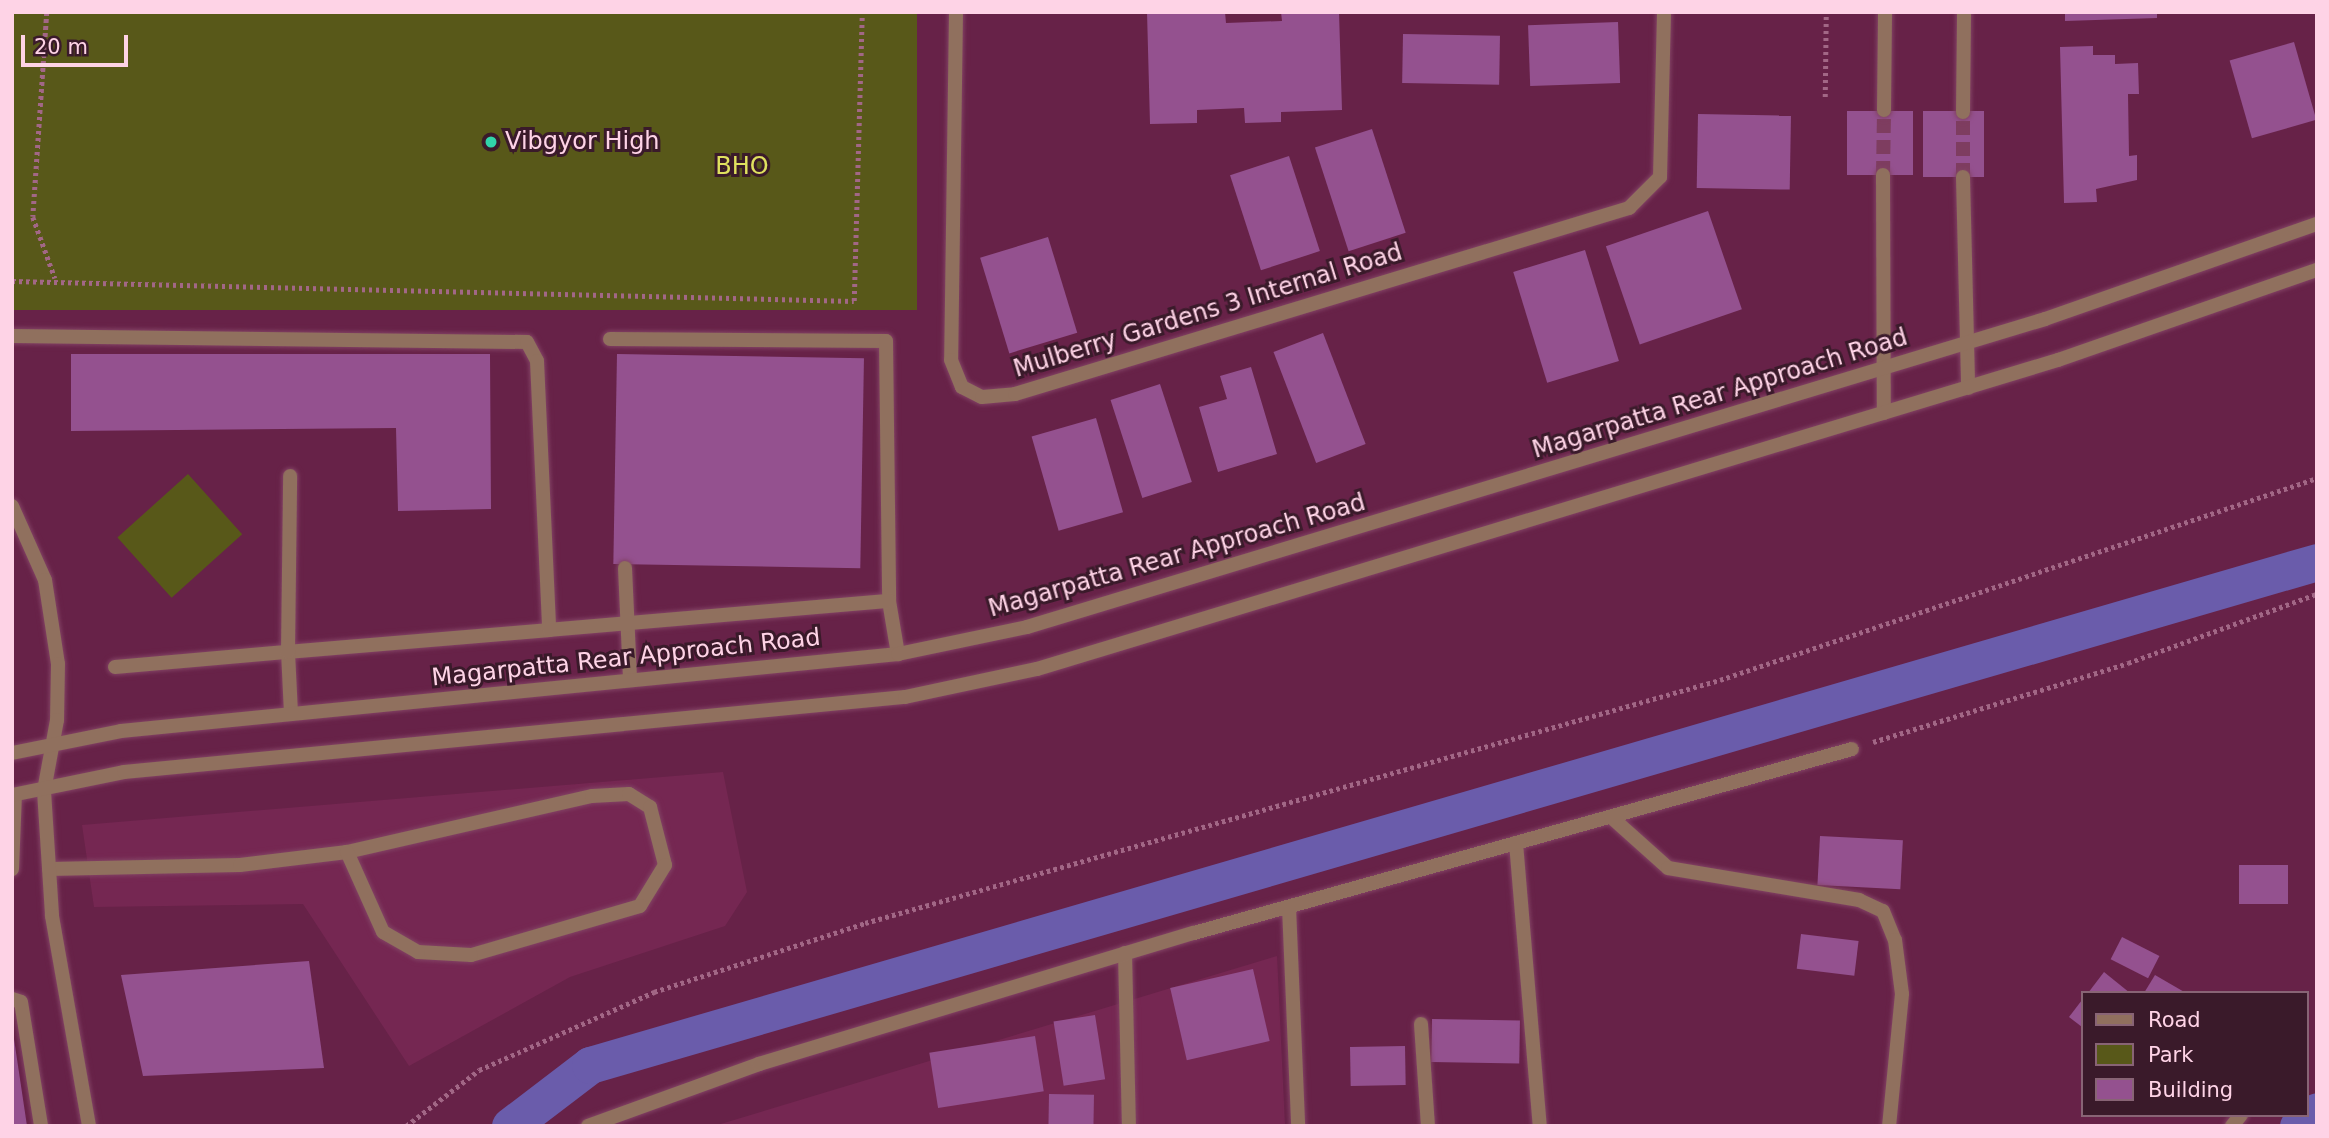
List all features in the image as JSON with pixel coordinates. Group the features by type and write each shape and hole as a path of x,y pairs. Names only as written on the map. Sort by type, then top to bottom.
{"street":[{"name":"Mulberry Gardens 3 Internal Road","path":"956,12 951,360 962,387 982,397 1015,394 1629,208 1660,177 1664,12"},
{"path":"1884,110 1885,12"},
{"path":"1964,12 1964,112"},
{"path":"1883,175 1880,369 1884,413"},
{"path":"1963,177 1968,388"},
{"name":"Magarpatta Rear Approach Road","path":"12,752 52,748 121,731 898,654 1027,627 1966,343 2317,225"},
{"path":"12,869 14,795 44,791 124,772 918,694 1037,669 1968,388 2317,270"},
{"path":"12,336 527,342 537,361 549,630"},
{"path":"610,339 886,341 889,601 898,654"},
{"path":"290,476 288,652 291,714"},
{"path":"12,506 16,526 44,580 58,664 52,748 44,791 49,869 89,1126"},
{"path":"625,568 630,680"},
{"path":"115,667 889,601"},
{"path":"588,1126 759,1064 1125,953 1852,749"},
{"path":"49,869 240,865 347,852 592,796 629,794 650,807 666,865 640,906 471,955 418,952 383,932 347,852"},
{"path":"1611,817 1668,868 1859,900 1883,911 1895,940 1902,994 1889,1126"},
{"path":"1517,843 1541,1126"},
{"path":"1289,908 1298,1126"},
{"path":"1125,953 1129,1126"},
{"path":"12,999 21,1002 41,1126"},
{"path":"1421,1024 1428,1126"}],"path":[{"path":"47,12 33,217 55,278"},
{"path":"12,281 55,278 854,301 862,12"},
{"path":"1825,97 1826,12"},
{"path":"406,1126 480,1070 654,992 865,923 1720,680 2317,478"},
{"path":"1852,749 2128,663 2317,594"}],"shaded area":[{"path":"723,772 747,892 725,926 570,977 409,1066 303,904 94,907 82,825"},
{"path":"1277,956 1285,1126 714,1126"}],"green space":[{"name":"BHO","path":"12,12 917,12 917,310 12,310"},
{"path":"188,474 242,534 172,598 117,538"}],"building":[{"path":"1147,12 1225,12 1226,23 1282,21 1281,12 1339,12 1342,110 1281,112 1281,122 1245,123 1244,108 1197,110 1197,123 1150,124"},
{"path":"2065,12 2157,12 2157,18 2065,21"},
{"path":"1618,22 1620,83 1530,86 1528,25"},
{"path":"1403,34 1500,36 1499,85 1402,83"},
{"path":"2294,42 2316,120 2252,138 2230,60"},
{"path":"2093,46 2093,55 2115,55 2115,64 2138,63 2139,94 2128,94 2129,156 2137,155 2137,180 2096,189 2097,202 2064,203 2060,47"},
{"path":"1847,111 1913,111 1913,175 1847,175"},
{"path":"1923,111 1984,111 1984,177 1923,177"},
{"path":"1698,114 1791,116 1790,190 1697,188"},
{"path":"1372,129 1406,233 1349,251 1315,148"},
{"path":"1289,156 1320,251 1261,270 1230,175"},
{"path":"1708,211 1742,309 1640,344 1606,246"},
{"path":"1048,237 1077,333 1009,353 980,258"},
{"path":"1585,250 1619,361 1547,383 1513,272"},
{"path":"1323,333 1366,444 1316,463 1274,352"},
{"path":"71,354 490,354 491,509 398,511 396,428 71,431"},
{"path":"617,354 864,358 860,568 613,564"},
{"path":"1251,367 1277,454 1218,472 1199,407 1227,399 1220,376"},
{"path":"1160,384 1192,482 1142,498 1111,400"},
{"path":"1096,418 1123,512 1059,531 1032,436"},
{"path":"1820,836 1903,840 1900,889 1817,885"},
{"path":"2239,865 2288,865 2288,904 2239,904"},
{"path":"1801,934 1859,941 1854,976 1797,969"},
{"path":"2122,937 2159,956 2148,978 2111,959"},
{"path":"309,961 324,1068 143,1076 121,975"},
{"path":"1253,969 1270,1041 1187,1060 1170,988"},
{"path":"2104,972 2128,991 2090,991"},
{"path":"2155,975 2183,991 2145,991"},
{"path":"2080,1003 2080,1025 2069,1017"},
{"path":"1095,1015 1105,1079 1064,1086 1054,1022"},
{"path":"1432,1019 1520,1021 1519,1064 1431,1062"},
{"path":"1035,1036 1044,1091 938,1108 929,1053"},
{"path":"14,1039 27,1126 12,1126"},
{"path":"1405,1046 1406,1085 1351,1086 1350,1047"},
{"path":"1049,1094 1094,1095 1093,1126 1048,1126"}],"waterway":[{"path":"510,1126 590,1065 2317,562"},
{"path":"2298,1126 2317,1111"}],"tunnel":[{"path":"1883,175 1884,110"},
{"path":"1963,112 1963,177"}],"place":[{"name":"Vibgyor High","path":"491,142"}]}
